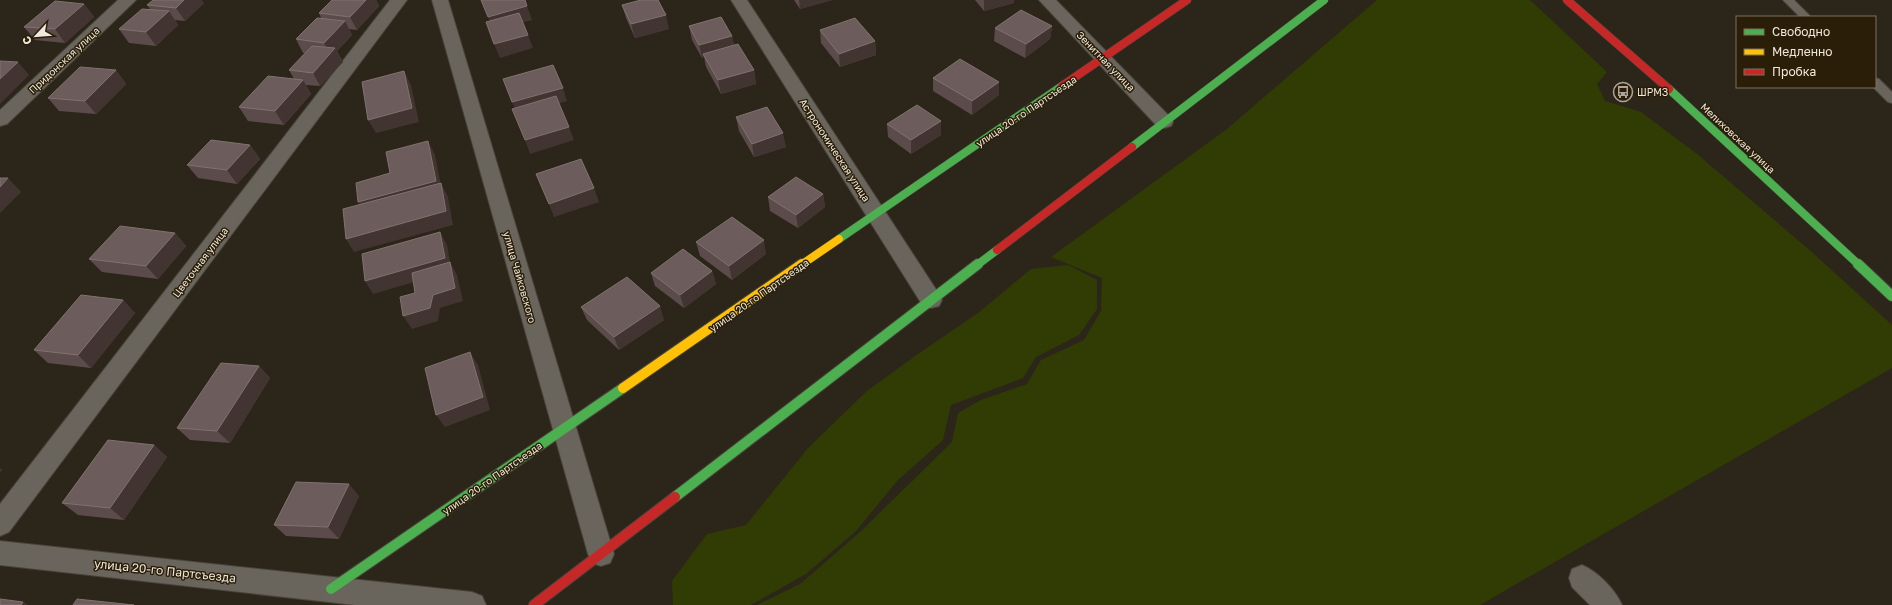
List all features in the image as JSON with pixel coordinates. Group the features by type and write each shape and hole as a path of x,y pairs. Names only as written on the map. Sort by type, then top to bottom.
{"main road":[{"name":"улица 20-го Партсъезда","path":"331,590 1188,0"},
{"path":"534,605 1324,0"},
{"name":"Мелиховская улица","path":"1567,0 1645,67 1892,296"}],"street":[{"name":"Придонская улица","path":"0,120 128,0"},
{"name":"Цветочная улица","path":"0,524 399,0"},
{"name":"улица Чайковского","path":"440,0 601,554"},
{"name":"Астрономическая улица","path":"740,0 931,300"},
{"name":"Зенитная улица","path":"1047,0 1164,122"},
{"name":"улица 20-го Партсъезда","path":"0,552 472,605"},
{"path":"1582,578 1608,605"}],"lane":[{"path":"1788,0 1805,16"},
{"path":"1883,87 1892,99"}],"green space":[{"path":"1377,0 1530,0 1607,72 1597,84 1605,101 1641,112 1697,154 1813,253 1892,325 1892,368 1480,605 757,605 800,584 860,532 952,442 958,413 981,400 1027,384 1041,360 1084,340 1101,311 1102,278 1051,257 1227,129"},
{"path":"1068,265 1097,280 1097,309 1079,335 1036,357 1023,378 951,405 943,440 897,481 856,531 806,574 751,605 673,605 672,581 707,534 746,525 808,448 867,391 978,313 1031,269"}],"building":[{"path":"153,0 184,0 176,8 147,5"},
{"path":"332,0 366,0 350,17 319,13"},
{"path":"481,0 525,0 527,6 488,17"},
{"path":"641,0 658,0 666,15 631,24 622,5"},
{"path":"55,1 84,4 55,29 24,27"},
{"path":"142,9 169,11 146,32 119,29"},
{"path":"1021,10 1052,26 1026,44 995,28"},
{"path":"519,13 528,35 494,44 486,22"},
{"path":"721,17 732,36 699,45 689,26"},
{"path":"317,18 345,21 324,43 296,39"},
{"path":"855,18 875,41 839,54 820,30"},
{"path":"738,44 754,70 718,80 703,54"},
{"path":"312,46 335,48 313,73 289,70"},
{"path":"960,59 999,82 972,101 933,78"},
{"path":"0,61 18,62 0,79"},
{"path":"553,65 563,88 512,102 503,79"},
{"path":"80,67 116,70 85,101 48,98"},
{"path":"404,71 412,108 368,120 362,82"},
{"path":"268,76 303,80 275,111 239,107"},
{"path":"556,96 569,127 525,140 512,109"},
{"path":"917,105 941,121 911,140 887,124"},
{"path":"767,107 783,133 752,144 736,117"},
{"path":"211,140 250,145 227,170 187,165"},
{"path":"428,141 436,181 358,202 356,183 390,173 386,152"},
{"path":"581,159 594,188 549,204 536,174"},
{"path":"796,177 823,194 796,215 768,197"},
{"path":"0,178 8,178 0,187"},
{"path":"441,183 446,211 346,239 343,209"},
{"path":"732,217 764,240 729,266 696,242"},
{"path":"120,226 175,233 146,266 89,259"},
{"path":"440,232 445,258 365,281 362,254"},
{"path":"683,249 712,271 680,295 651,273"},
{"path":"450,262 455,288 433,295 430,308 403,316 400,297 415,293 412,273"},
{"path":"627,277 660,306 614,337 581,307"},
{"path":"81,295 123,300 78,355 34,350"},
{"path":"470,352 483,397 436,415 425,368"},
{"path":"221,363 259,366 217,431 177,428"},
{"path":"108,440 154,445 110,508 62,503"},
{"path":"296,482 349,484 328,527 274,525"},
{"path":"0,599 23,602 21,605 0,605"},
{"path":"77,599 134,605 73,605"}],"traffic: fast":[{"path":"1132,147 1324,0"},
{"path":"839,239 1062,86"},
{"path":"1669,89 1892,296"},
{"path":"675,497 997,250"},
{"path":"331,589 623,388"}],"traffic: slow":[{"path":"623,388 839,239"}],"traffic: jam":[{"path":"1062,86 1187,0"},
{"path":"1567,0 1669,89"},
{"path":"997,250 1132,147"},
{"path":"534,605 675,497"}],"place":[{"name":"ШРМЗ","path":"1623,92"}]}
